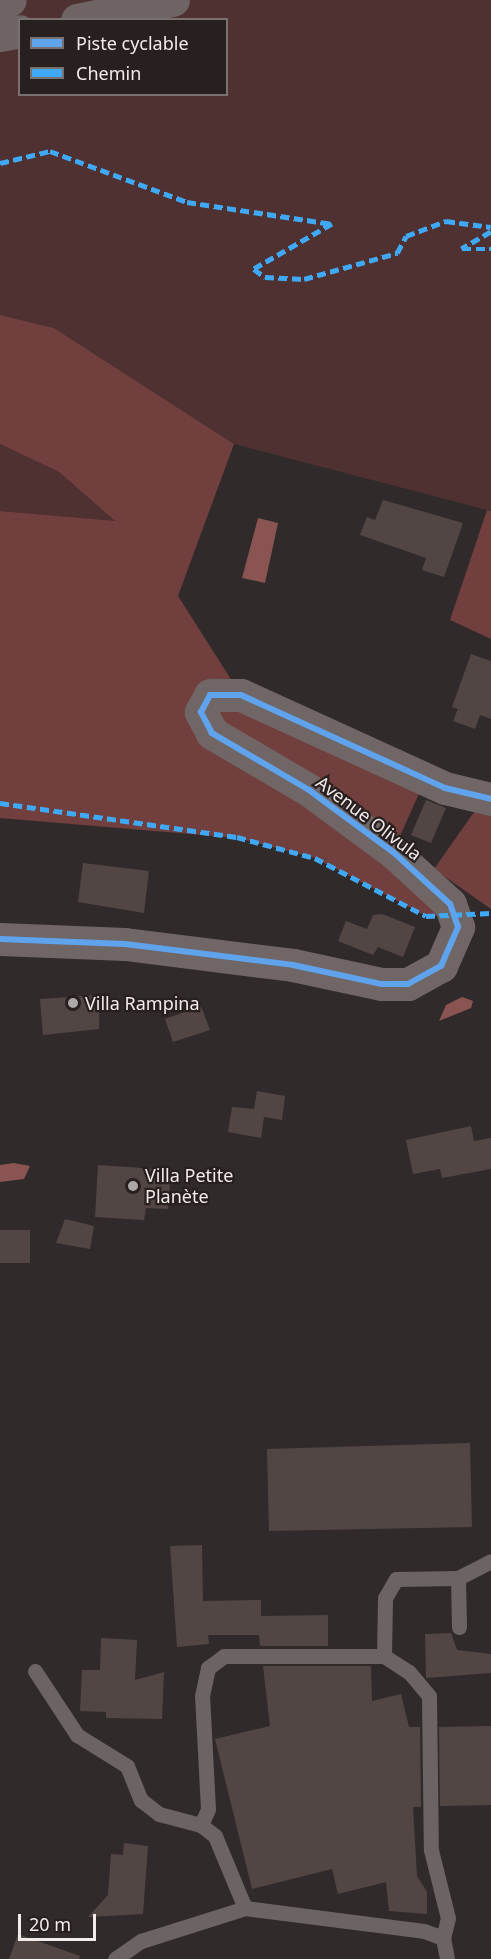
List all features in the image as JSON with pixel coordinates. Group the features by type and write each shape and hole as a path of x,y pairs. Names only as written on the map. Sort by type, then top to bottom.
{"main road":[{"path":"0,3 10,0"},
{"path":"87,18 173,0"},
{"path":"0,35 18,31"}],"street":[{"name":"Avenue Olivula","path":"0,939 125,944 293,965 382,984 408,984 441,966 458,927 444,897 309,790 212,733 201,712 210,695 241,695 445,788 491,799"}],"lane":[{"path":"384,1656 385,1598 396,1579 458,1578 491,1561"},
{"path":"458,1578 459,1627"},
{"path":"201,1825 208,1809 202,1696 208,1668 224,1656 384,1656 409,1672 429,1696 431,1850 448,1918 443,1938 447,1959"},
{"path":"35,1671 77,1735 127,1766 141,1800 159,1814 201,1825 215,1836 245,1908"},
{"path":"115,1959 141,1941 245,1908 443,1938"}],"shaded area":[{"path":"0,0 491,0 491,511 234,444 54,328 0,315"},
{"path":"0,315 54,328 234,444 178,596 241,695 425,780 393,852 455,915 426,916 315,858 237,838 0,818 0,511 115,521 59,472 0,444"},
{"path":"0,444 59,472 116,522 0,511"},
{"path":"487,510 491,511 491,639 450,620"},
{"path":"258,518 278,523 265,583 242,578"},
{"path":"491,788 491,909 434,869"},
{"path":"462,997 473,1001 471,1008 439,1021 446,1005"},
{"path":"14,1163 30,1166 24,1179 0,1182 0,1165"}],"building":[{"path":"383,500 463,523 444,577 422,570 426,558 360,535 367,517 375,520"},
{"path":"471,654 491,661 491,719 480,715 475,729 453,721 458,709 452,707"},
{"path":"426,800 446,808 431,843 411,835"},
{"path":"83,863 149,871 144,913 78,902"},
{"path":"382,914 415,927 403,957 378,947 373,955 338,941 346,921 367,929 373,915"},
{"path":"100,995 99,1029 43,1035 40,999"},
{"path":"201,1006 210,1030 173,1042 165,1019"},
{"path":"257,1091 285,1096 282,1120 264,1117 261,1138 228,1132 232,1107 254,1109"},
{"path":"471,1126 474,1141 491,1138 491,1169 442,1178 440,1169 413,1174 406,1140"},
{"name":"Villa Petite Planète","path":"98,1165 171,1170 168,1209 146,1208 144,1220 95,1217"},
{"path":"65,1219 94,1226 90,1249 56,1243"},
{"path":"0,1230 30,1230 30,1263 0,1263"},
{"path":"470,1443 472,1527 269,1531 267,1449"},
{"path":"202,1545 203,1601 261,1600 261,1616 328,1615 328,1646 260,1646 259,1635 208,1635 209,1644 177,1647 170,1546"},
{"path":"451,1633 457,1650 491,1654 491,1673 426,1678 425,1634"},
{"path":"101,1638 137,1640 135,1680 164,1672 162,1719 106,1718 106,1712 80,1711 82,1670 100,1670"},
{"path":"263,1666 371,1666 372,1701 401,1694 409,1727 420,1727 421,1807 413,1807 417,1876 427,1892 427,1914 389,1911 386,1882 338,1894 332,1869 252,1889 215,1739 270,1726"},
{"path":"491,1726 491,1805 440,1806 439,1727"},
{"path":"124,1843 148,1846 143,1914 88,1917 108,1895 111,1854 123,1855"},
{"path":"18,1934 80,1956 79,1959 9,1959"}],"marked path":[{"path":"0,163 50,151 187,202 332,224 254,269 265,277 304,279 397,253 406,236 446,221 491,227"},
{"path":"491,232 462,249 491,249"},
{"path":"0,803 237,837 315,858 426,916 491,913"}],"cycle path":[{"path":"0,939 125,944 293,965 382,984 408,984 441,966 458,927 450,904 393,852 309,790 212,733 201,712 210,695 241,695 445,788 491,799"}],"place":[{"name":"Villa Rampina","path":"73,1003"},
{"name":"Villa Petite Planète","path":"133,1186"}]}
